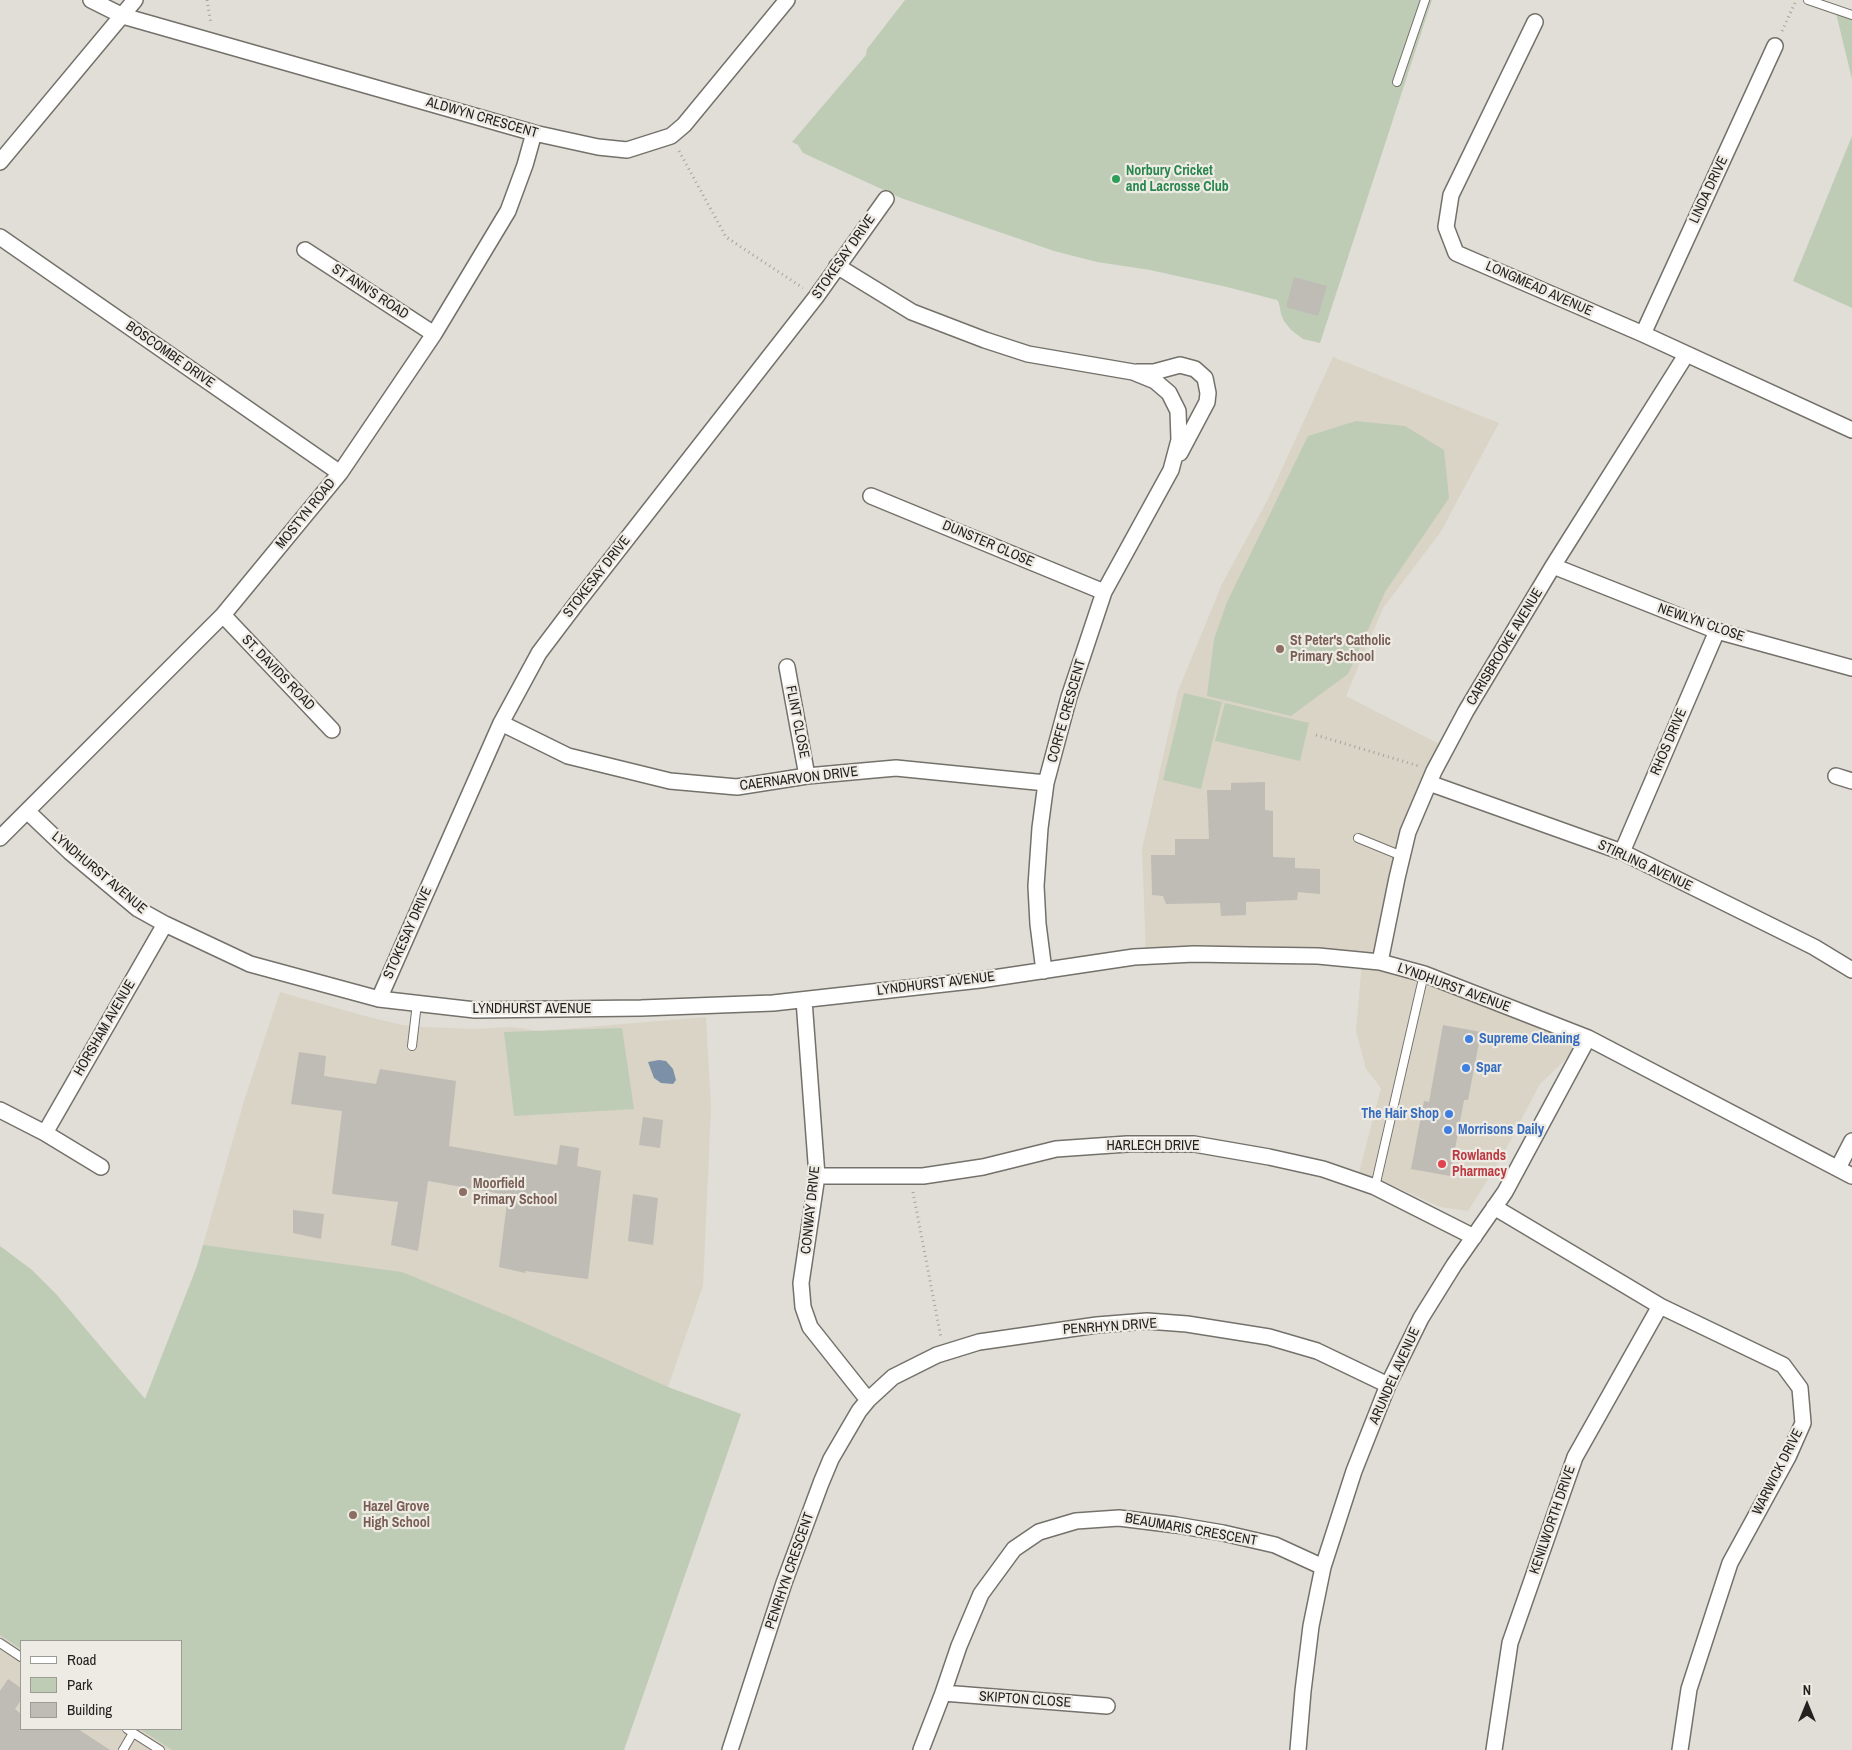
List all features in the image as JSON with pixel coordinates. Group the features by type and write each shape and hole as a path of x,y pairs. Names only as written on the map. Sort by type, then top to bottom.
{"street":[{"name":"ALDWYN CRESCENT","path":"91,0 123,16 534,133 598,147 627,150 671,136 684,125 787,0"},
{"path":"0,162 135,0"},
{"name":"LONGMEAD AVENUE","path":"1536,22 1451,194 1446,227 1456,253 1643,334 1686,356 1852,430"},
{"name":"LINDA DRIVE","path":"1643,334 1776,46"},
{"name":"MOSTYN ROAD","path":"0,838 223,615 340,473 434,334 508,211 525,166 534,133"},
{"name":"STOKESAY DRIVE","path":"379,999 501,723 539,653 816,297 886,199"},
{"name":"BOSCOMBE DRIVE","path":"0,237 340,473"},
{"name":"ST ANN'S ROAD","path":"305,250 434,334"},
{"name":"CORFE CRESCENT","path":"837,266 912,312 1028,354 1133,372 1154,372 1180,365 1195,369 1205,378 1208,394 1207,402 1104,592 1069,697 1046,783 1040,828 1036,886 1038,924 1044,971"},
{"name":"CARISBROOKE AVENUE","path":"1380,962 1408,832 1431,777 1466,711 1553,566 1686,356"},
{"name":"CORFE CRESCENT","path":"1133,372 1155,381 1169,394 1178,411 1179,440 1170,470"},
{"name":"DUNSTER CLOSE","path":"871,496 1104,592"},
{"name":"NEWLYN CLOSE","path":"1553,566 1717,631 1852,668"},
{"name":"ST. DAVIDS ROAD","path":"223,615 332,730"},
{"name":"RHOS DRIVE","path":"1622,852 1717,631"},
{"name":"FLINT CLOSE","path":"786,667 807,776"},
{"name":"CAERNARVON DRIVE","path":"501,723 568,756 670,782 737,787 807,776 896,768 1046,783"},
{"path":"1836,776 1852,781"},
{"name":"STIRLING AVENUE","path":"1431,777 1622,852 1814,947 1852,970"},
{"name":"LYNDHURST AVENUE","path":"27,811 70,852 138,909 165,924 250,964 379,999 475,1010 641,1008 773,1003 1044,971 1134,957 1194,954 1318,956 1380,962 1424,974 1588,1038 1852,1176"},
{"name":"HORSHAM AVENUE","path":"45,1133 165,924"},
{"name":"CONWAY DRIVE","path":"804,1000 818,1176 801,1283 803,1307 810,1327 868,1400"},
{"name":"ARUNDEL AVENUE","path":"1298,1750 1303,1691 1323,1567 1354,1471 1388,1385 1421,1318 1504,1192 1588,1038"},
{"path":"0,1110 45,1133 101,1168"},
{"path":"1838,1168 1852,1141"},
{"name":"HARLECH DRIVE","path":"818,1176 923,1176 983,1167 1056,1149 1127,1144 1194,1144 1269,1157 1323,1169 1375,1187 1474,1237"},
{"name":"WARWICK DRIVE","path":"1494,1207 1660,1306 1783,1365 1800,1388 1803,1423 1788,1457 1730,1563 1689,1689 1680,1750"},
{"name":"KENILWORTH DRIVE","path":"1494,1750 1510,1643 1575,1457 1660,1306"},
{"name":"PENRHYN DRIVE","path":"868,1400 893,1377 944,1353 979,1342 1097,1325 1147,1321 1187,1324 1269,1337 1317,1351 1388,1385"},
{"name":"PENRHYN CRESCENT","path":"730,1750 784,1583 820,1483 831,1459 868,1400"},
{"name":"BEAUMARIS CRESCENT","path":"921,1750 959,1646 981,1594 1014,1549 1039,1532 1076,1521 1119,1518 1176,1525 1275,1545 1323,1567"},
{"name":"SKIPTON CLOSE","path":"943,1693 1107,1706"}],"lane":[{"path":"1397,82 1424,0"},
{"path":"1808,0 1852,15"},
{"path":"1358,838 1402,856"},
{"path":"1375,1187 1424,974"},
{"path":"412,1046 417,1003"},
{"path":"0,1643 20,1656"},
{"path":"123,1750 130,1731 160,1750"}],"path":[{"path":"207,0 214,42"},
{"path":"1776,46 1796,0"},
{"path":"671,136 726,237 816,297"},
{"path":"1316,736 1431,777"},
{"path":"910,1176 944,1353"}],"shaded area":[{"name":"St Peter's Catholic Primary School","path":"1333,357 1499,423 1440,533 1383,608 1346,696 1447,748 1408,832 1380,962 1588,1038 1540,1084 1499,1162 1468,1211 1440,1207 1383,1181 1359,1173 1381,1088 1366,1069 1356,1031 1362,961 1146,957 1142,849 1178,691 1222,584 1269,497"},
{"name":"Hazel Grove High School","path":"280,992 402,1025 424,1027 475,1029 512,1027 540,1031 706,1017 711,1108 703,1286 668,1387 741,1414 624,1750 0,1750 0,1246 32,1270 56,1294 145,1399 197,1266 244,1101"}],"green space":[{"name":"Norbury Cricket and Lacrosse Club","path":"905,0 1432,0 1320,343 1303,339 1291,330 1284,321 1277,300 1150,270 1097,262 1054,251 901,198 803,153 798,145 792,142 866,55 867,49"},
{"path":"1835,9 1852,15 1852,79 1850,71"},
{"path":"1852,136 1852,308 1793,281"},
{"path":"1356,421 1405,426 1444,450 1449,498 1385,592 1348,674 1291,716 1207,696 1214,639 1227,602 1308,436"},
{"path":"1184,693 1222,702 1201,789 1163,780"},
{"path":"1225,703 1309,723 1300,761 1215,741"},
{"path":"622,1028 634,1109 514,1116 504,1032"},
{"name":"Hazel Grove High School","path":"203,1245 402,1272 511,1317 668,1387 741,1414 624,1750 172,1750 142,1730 182,1730 182,1640 20,1640 20,1648 0,1635 0,1246 32,1270 56,1294 145,1399 197,1266"}],"water":[{"path":"666,1061 673,1069 676,1080 673,1084 661,1083 654,1078 648,1062"}],"building":[{"path":"1294,277 1327,286 1318,316 1286,307"},
{"path":"1265,782 1265,810 1273,811 1273,857 1295,858 1295,868 1320,869 1320,894 1298,892 1297,900 1246,902 1246,915 1221,916 1220,903 1166,904 1163,896 1152,895 1151,855 1175,855 1175,839 1209,839 1207,790 1231,790 1231,783"},
{"path":"1443,1025 1481,1032 1468,1100 1464,1100 1450,1176 1411,1169 1424,1101 1429,1102"},
{"path":"299,1052 326,1056 324,1076 376,1084 380,1069 456,1081 449,1146 557,1165 560,1145 579,1148 577,1166 601,1171 588,1279 525,1271 525,1273 499,1267 508,1195 428,1181 418,1251 391,1245 398,1202 332,1194 342,1111 291,1104"},
{"path":"643,1117 663,1120 660,1148 639,1145"},
{"path":"633,1194 658,1198 653,1245 628,1241"},
{"path":"293,1210 324,1214 321,1239 293,1233"},
{"path":"8,1679 20,1687 20,1702 15,1709 20,1713 20,1730 80,1730 110,1750 0,1750 0,1691"}],"place":[{"name":"Norbury Cricket and Lacrosse Club","path":"1116,179"},
{"name":"St Peter's Catholic Primary School","path":"1280,649"},
{"name":"Supreme Cleaning","path":"1469,1039"},
{"name":"Spar","path":"1466,1068"},
{"name":"The Hair Shop","path":"1449,1114"},
{"name":"Morrisons Daily","path":"1448,1130"},
{"name":"Rowlands Pharmacy","path":"1442,1164"},
{"name":"Moorfield Primary School","path":"463,1192"},
{"name":"Hazel Grove High School","path":"353,1515"}]}
